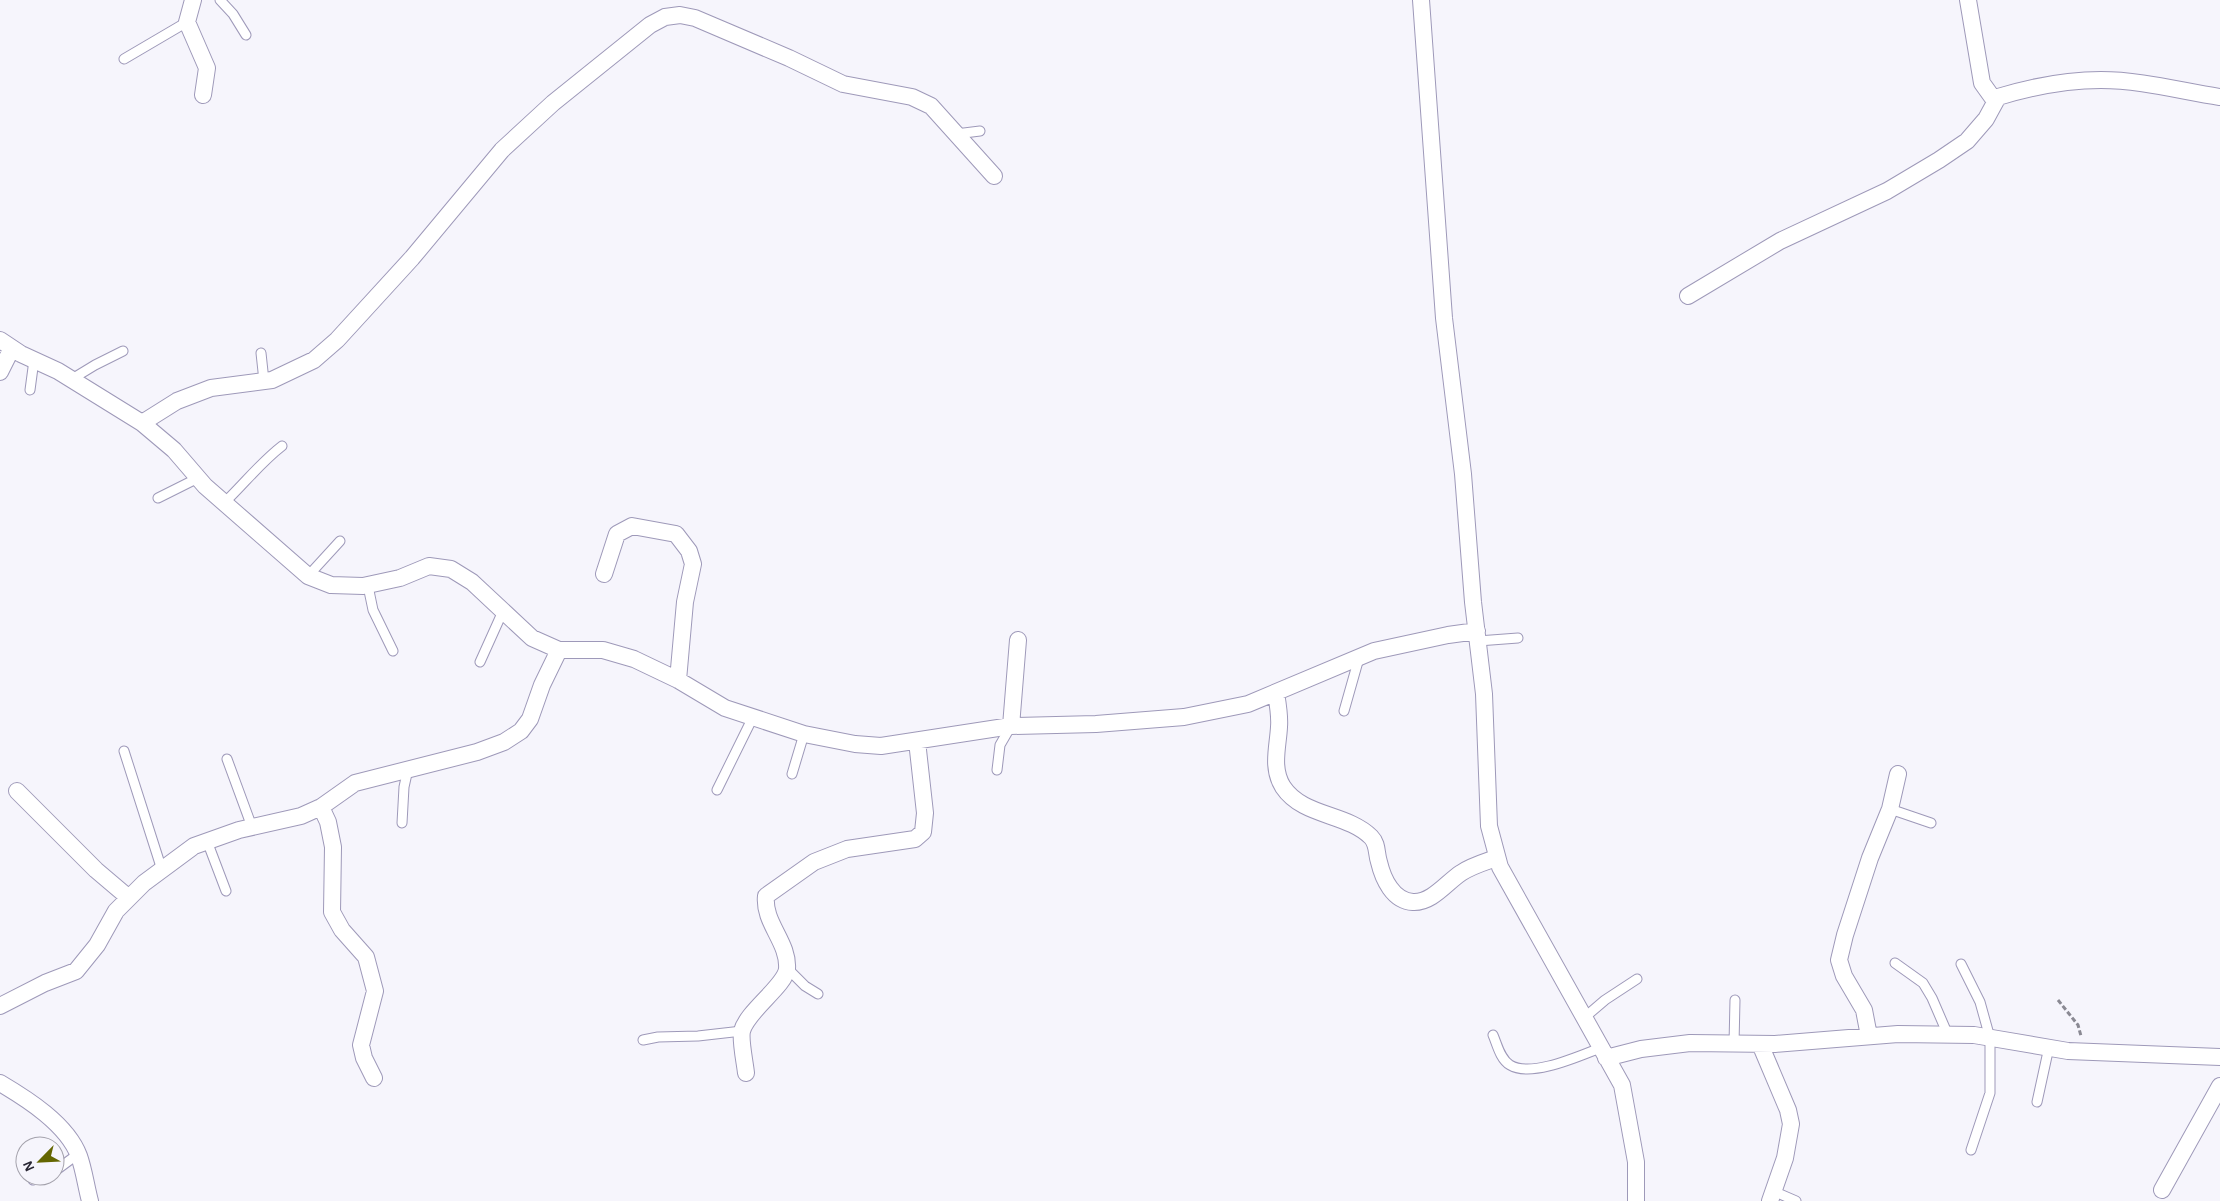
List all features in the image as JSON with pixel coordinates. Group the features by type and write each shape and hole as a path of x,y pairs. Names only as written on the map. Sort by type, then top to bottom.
{"street":[{"path":"193,0 187,22 207,68 203,95"},
{"path":"1421,0 1444,318 1463,474 1484,694 1489,826 1498,862 1622,1085 1636,1162 1636,1201"},
{"path":"1968,0 1982,83 1992,97 2063,83 2101,80 2134,83 2220,97"},
{"path":"142,423 177,401 211,388 264,381 293,372 314,360 336,340 412,258 502,150 621,48 650,25 665,17 680,15 696,18 789,58 843,84 912,97 931,106 994,176"},
{"path":"1688,296 1780,241 1887,190 1939,160 1967,141 1986,119 1998,97"},
{"path":"0,372 6,344 72,380 142,423 174,450 198,478 224,503 308,576 331,585 368,586 400,578 428,566 451,569 472,582 532,638 559,650 603,650 634,659 678,680 725,708 804,734 855,744 881,746 1012,726 1096,724 1184,717 1248,704 1374,650 1448,635 1478,636"},
{"path":"604,574 617,534 628,528 641,527 676,534 685,543 693,564 685,602 678,680"},
{"path":"1012,726 1018,640"},
{"path":"0,1006 45,983 76,971 97,945 116,911 162,870 194,846 252,827 301,816 321,806 355,783 477,752 504,742 521,731 530,719 542,686 559,650"},
{"path":"1276,693 1279,712 1276,750 1277,771 1283,786 1296,800 1317,811 1362,829 1375,842 1378,862 1387,886 1400,899 1415,902 1446,887 1461,873 1498,862"},
{"path":"746,1073 742,1031 756,1009 785,975 787,968 782,943 772,926 765,908 766,896 814,862 847,849 915,838 923,832 925,813 917,741"},
{"path":"1869,1036 1864,1010 1844,976 1839,960 1867,866 1890,809 1898,774"},
{"path":"17,791 96,870 129,898"},
{"path":"321,806 328,822 333,847 332,912 342,930 366,956 375,991 361,1045 364,1058 374,1078"},
{"path":"1603,1053 1690,1043 1760,1044 1869,1036 1948,1035 1990,1038 2049,1048 2081,1051 2220,1058"},
{"path":"1760,1044 1788,1110 1791,1124 1785,1158 1771,1196"},
{"path":"0,1083 33,1103 61,1129 78,1154 90,1201"},
{"path":"2162,1190 2220,1086"}],"lane":[{"path":"220,0 233,14 246,35"},
{"path":"124,59 187,22"},
{"path":"956,134 980,131"},
{"path":"72,380 95,365 123,351"},
{"path":"261,353 264,381"},
{"path":"30,390 34,360"},
{"path":"224,503 252,476 262,462 282,446"},
{"path":"158,498 198,478"},
{"path":"308,576 340,540"},
{"path":"368,586 373,610 393,651"},
{"path":"480,662 503,611"},
{"path":"1478,636 1518,638"},
{"path":"1344,710 1359,657"},
{"path":"717,790 753,717"},
{"path":"997,770 1000,745 1012,726"},
{"path":"792,774 804,734"},
{"path":"124,751 162,870"},
{"path":"227,759 252,827"},
{"path":"402,823 404,787 408,769"},
{"path":"1890,809 1932,823"},
{"path":"207,841 226,891"},
{"path":"1895,963 1923,983 1932,998 1948,1035"},
{"path":"1962,964 1980,1002 1990,1038 1990,1093 1971,1150"},
{"path":"787,968 805,986 818,994"},
{"path":"1584,1018 1605,1000 1637,979"},
{"path":"1734,1044 1735,1000"},
{"path":"643,1040 658,1037 698,1036 742,1031"},
{"path":"1493,1035 1503,1059 1510,1065 1523,1070 1603,1053"},
{"path":"2037,1102 2049,1048"},
{"path":"65,1164 78,1154"},
{"path":"1771,1196 1796,1201"}],"path":[{"path":"2058,1000 2078,1025 2082,1038 2081,1051"}]}
